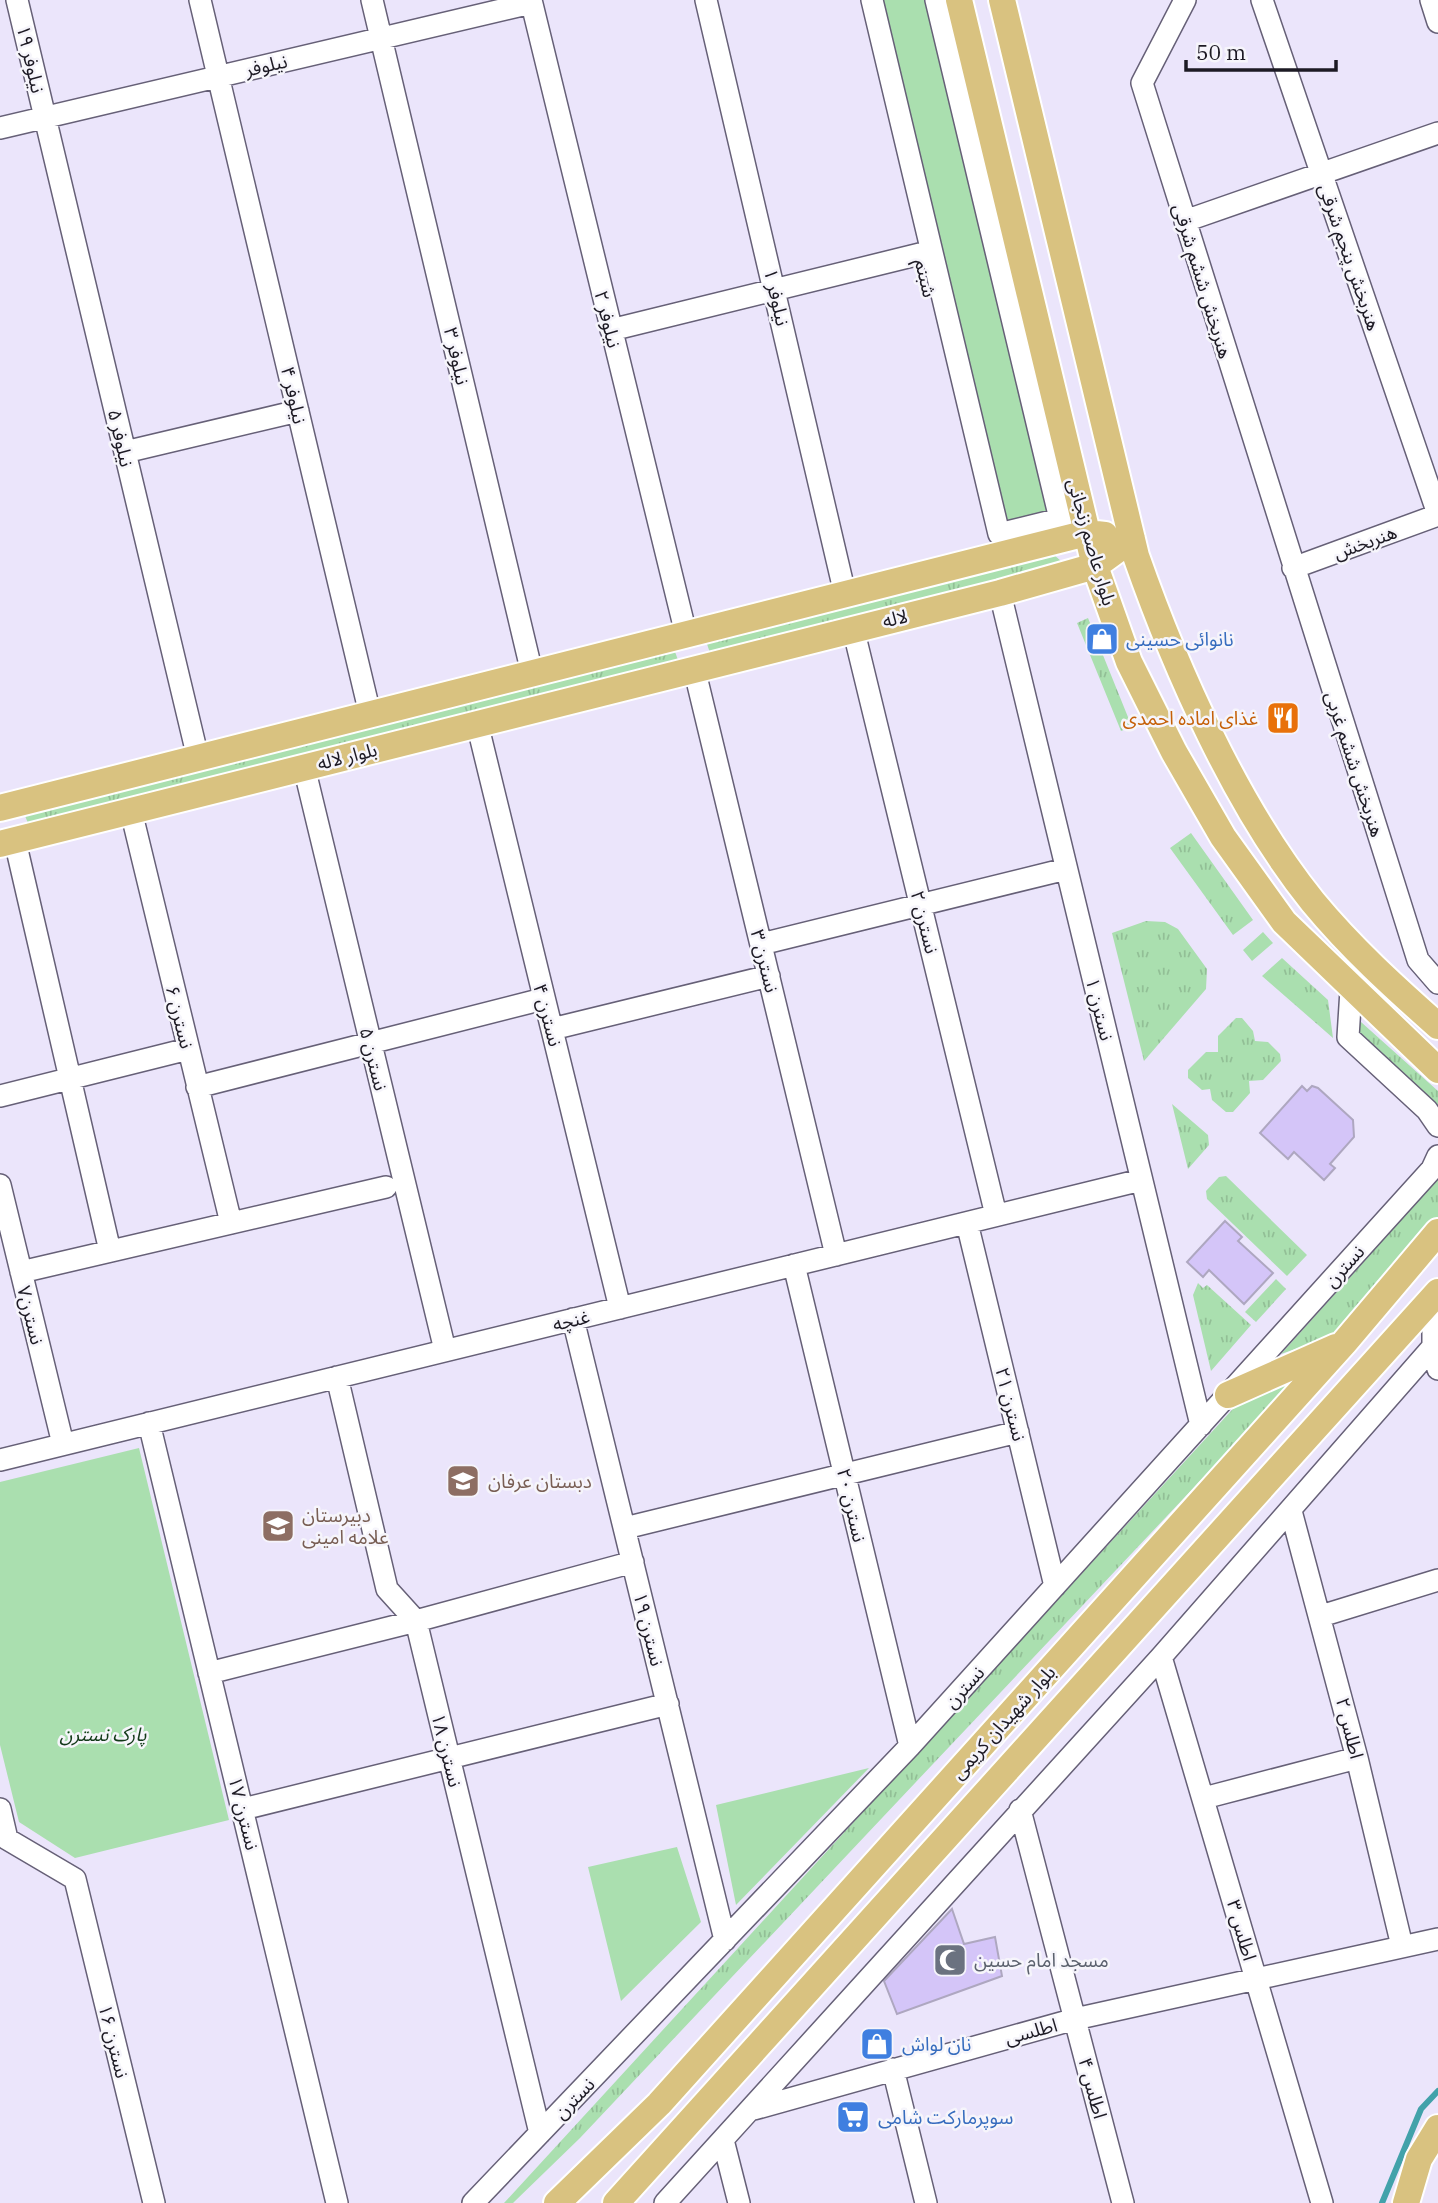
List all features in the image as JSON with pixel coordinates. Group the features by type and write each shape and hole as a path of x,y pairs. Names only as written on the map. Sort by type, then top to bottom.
{"main road":[{"name":"بلوار عاصم زنجانی","path":"959,0 1087,533 1129,662 1174,752 1223,837 1284,922 1351,990 1438,1070"},
{"name":"بلوار عاصم زنجانی","path":"1002,0 1132,539 1168,645 1254,814 1312,901 1375,970 1438,1026"},
{"path":"1087,533 1132,539"},
{"name":"لاله","path":"685,634 1087,533"},
{"path":"1096,566 1132,539"},
{"name":"لاله","path":"694,668 1000,593 1096,566"},
{"path":"685,634 694,668"},
{"name":"بلوار لاله","path":"2,801 198,758 685,634"},
{"name":"بلوار لاله","path":"7,842 694,668"},
{"path":"2,801 7,842"},
{"name":"بلوار شهیدان کریمی","path":"557,2203 659,2104 1344,1343 1438,1232"},
{"name":"بلوار شهیدان کریمی","path":"616,2203 1435,1295"},
{"path":"1228,1395 1344,1343"},
{"path":"1405,2203 1419,2159 1438,2128"}],"street":[{"name":"نیلوفر ۱۹","path":"17,0 45,117"},
{"name":"نیلوفر ۴","path":"200,0 370,714"},
{"name":"نیلوفر ۳","path":"372,0 532,673"},
{"name":"نیلوفر ۱","path":"706,0 845,594"},
{"name":"شبنم","path":"859,0 992,557"},
{"path":"872,0 999,534 1060,519 936,0"},
{"name":"هنربخش ششم شرقی","path":"1185,0 1142,83 1293,568"},
{"name":"هنربخش پنجم شرقی","path":"1262,0 1438,515"},
{"path":"1431,0 1438,22"},
{"name":"نیلوفر","path":"0,128 531,1"},
{"name":"نیلوفر ۲","path":"531,1 685,634"},
{"name":"نیلوفر ۵","path":"45,117 198,758"},
{"path":"1185,221 1438,133"},
{"path":"611,330 920,254"},
{"path":"125,452 298,411"},
{"name":"هنربخش","path":"1293,568 1438,515"},
{"name":"هنربخش ششم غربی","path":"1293,568 1418,960 1438,983"},
{"name":"نسترن ۱","path":"1000,593 1201,1425"},
{"name":"نسترن ۲","path":"853,628 996,1216"},
{"name":"نسترن ۳","path":"694,668 836,1255"},
{"name":"نسترن ۴","path":"477,723 620,1308"},
{"name":"نسترن ۵","path":"304,767 445,1350"},
{"name":"نسترن ۶","path":"131,811 231,1223"},
{"path":"7,842 70,1079 110,1251"},
{"path":"761,944 1066,869"},
{"path":"552,1029 769,975"},
{"path":"1351,990 1348,1037 1427,1110 1438,1126"},
{"path":"197,1087 543,999"},
{"path":"0,1096 188,1049"},
{"name":"نسترن","path":"472,2203 910,1746 1432,1169 1438,1156"},
{"name":"غنچه","path":"0,1460 1142,1180"},
{"name":"نسترن۷","path":"0,1185 63,1444"},
{"path":"21,1272 386,1187"},
{"name":"نسترن ۲۱","path":"967,1223 1055,1586"},
{"name":"نسترن ۲۰","path":"794,1265 910,1746"},
{"path":"1435,1295 1438,1369"},
{"name":"نسترن ۱۹","path":"573,1319 725,1940"},
{"path":"754,2109 1020,1810 1292,1511 1436,1343"},
{"name":"نسترن ۱۸","path":"337,1377 387,1589 416,1621 540,2133"},
{"name":"نسترن ۱۷","path":"149,1423 337,2203"},
{"path":"625,1528 1018,1432"},
{"name":"اطلس ۲","path":"1292,1511 1357,1758 1402,1946"},
{"path":"209,1673 416,1621 633,1562"},
{"path":"1321,1616 1438,1580"},
{"name":"اطلس ۳","path":"1161,1657 1322,2203"},
{"path":"243,1809 668,1704"},
{"path":"1204,1798 1357,1758"},
{"name":"نسترن ۱۶","path":"0,1809 7,1839 75,1879 153,2203"},
{"name":"اطلس ۴","path":"1020,1810 1124,2203"},
{"name":"اطلسی","path":"665,2203 754,2109 1076,2019 1438,1939"},
{"path":"893,2069 926,2203"},
{"path":"723,2140 739,2203"}],"green space":[{"path":"877,0 926,0 1048,513 1002,525"},
{"path":"1053,554 1061,561 1054,568 711,656 706,641"},
{"path":"1088,618 1132,727 1121,731 1077,623"},
{"path":"674,649 678,660 30,828 23,811 511,691"},
{"path":"1191,833 1253,920 1233,935 1170,848"},
{"path":"1146,921 1165,922 1178,929 1207,969 1206,989 1144,1061 1112,933"},
{"path":"1263,932 1273,943 1252,961 1243,950"},
{"path":"1282,958 1328,1000 1333,1038 1262,976"},
{"path":"1236,1018 1242,1018 1253,1031 1255,1041 1268,1042 1280,1054 1281,1061 1263,1080 1249,1081 1250,1093 1233,1112 1226,1112 1212,1100 1210,1089 1202,1090 1188,1078 1188,1070 1206,1052 1218,1052 1218,1036"},
{"path":"1361,1022 1438,1091 1438,1105 1356,1030"},
{"path":"1172,1104 1208,1135 1209,1145 1188,1169"},
{"path":"1226,1176 1307,1255 1287,1276 1207,1199 1206,1191 1219,1177"},
{"path":"1438,1179 1438,1218 1333,1336 1281,1354"},
{"path":"1276,1279 1286,1289 1256,1322 1245,1312"},
{"path":"1198,1283 1203,1288 1207,1285 1251,1325 1211,1371 1193,1295"},
{"path":"1301,1374 580,2138 513,2203 504,2203 1242,1399"},
{"name":"پارک نسترن","path":"139,1448 229,1820 75,1858 19,1822 0,1745 0,1482"},
{"path":"869,1768 736,1905 716,1805"},
{"path":"677,1847 701,1922 621,2001 588,1867"}],"building":[{"path":"1302,1086 1307,1091 1312,1086 1318,1088 1353,1120 1354,1137 1330,1164 1335,1168 1324,1180 1294,1152 1288,1159 1260,1133"},
{"path":"1225,1221 1242,1237 1238,1241 1273,1273 1244,1304 1209,1270 1203,1277 1187,1262"},
{"name":"مسجد امام حسین","path":"952,1909 964,1944 995,1937 1002,1976 897,2014 884,1981"}],"waterway":[{"path":"1382,2203 1421,2109 1438,2091"}],"place":[{"name":"نانوائی حسینی","path":"1102,639"},
{"name":"غذای اماده احمدی","path":"1283,718"},
{"name":"دبستان عرفان","path":"463,1481"},
{"name":"دبیرستان علامه امینی","path":"278,1526"},
{"name":"مسجد امام حسین","path":"950,1960"},
{"name":"نان لواش","path":"877,2044"},
{"name":"سوپرمارکت شامی","path":"853,2117"}]}
